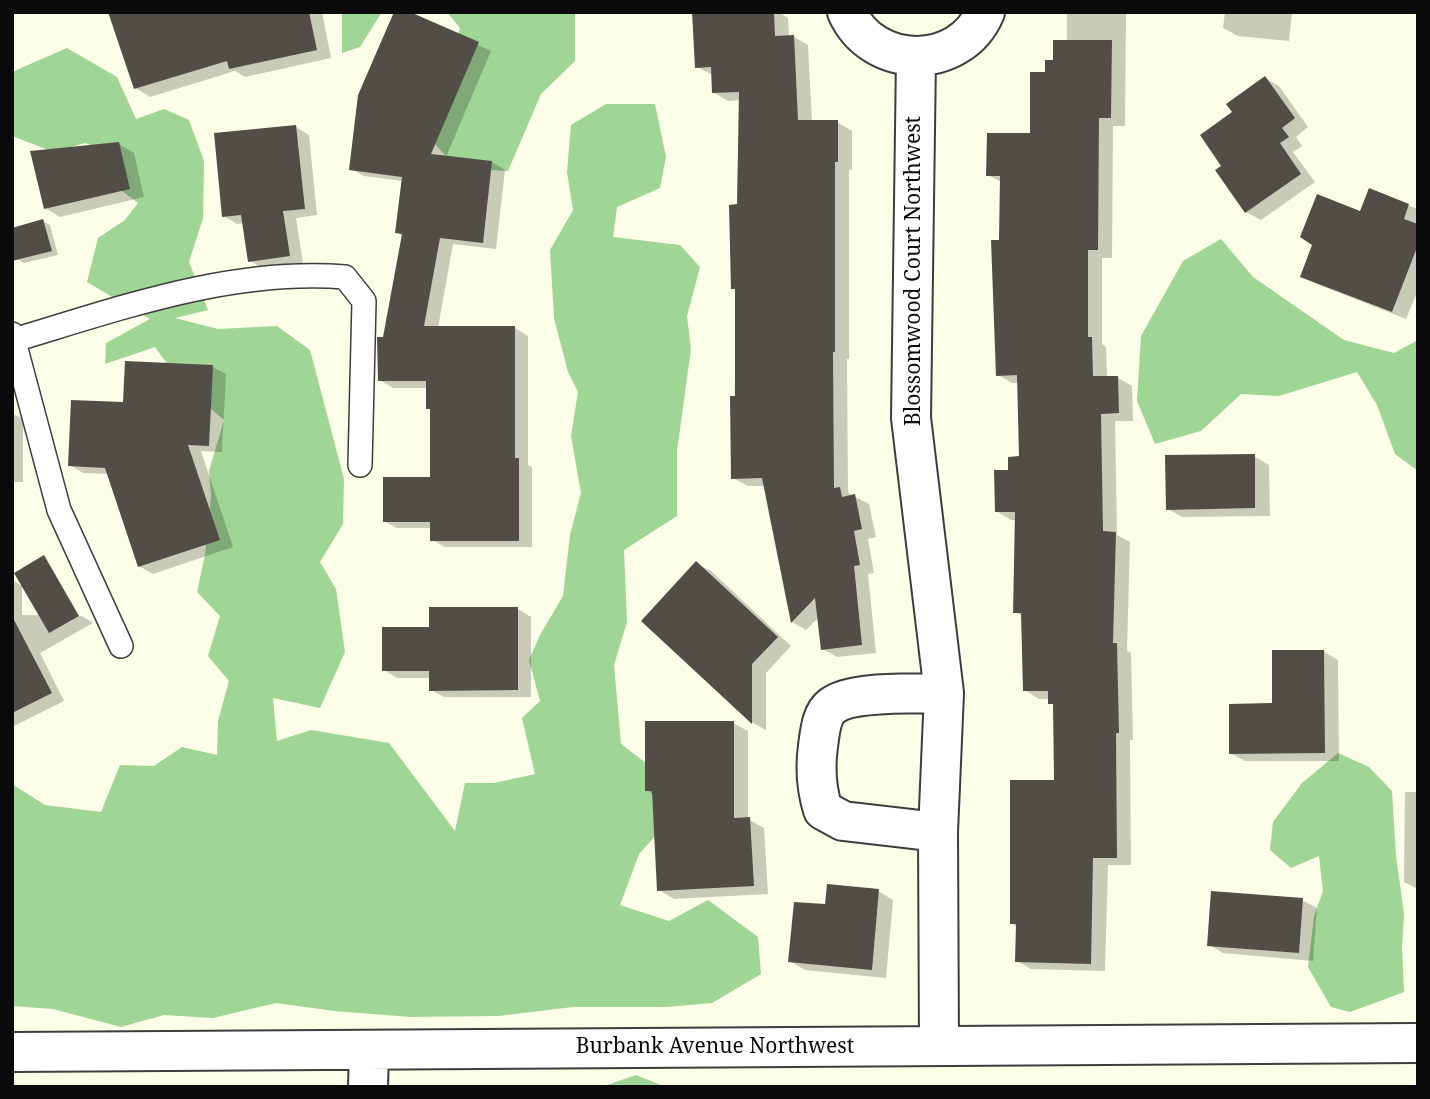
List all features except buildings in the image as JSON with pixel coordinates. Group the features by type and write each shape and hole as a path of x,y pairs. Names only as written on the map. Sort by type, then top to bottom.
{"street":[{"path":"847,12 852,23 869,42 891,54 916,58 940,54 963,42 980,23 985,12"},
{"name":"Blossomwood Court Northwest","path":"916,58 911,418 944,693 938,832 939,1046"},
{"path":"938,832 843,821 823,810 816,790 817,755 821,726 830,707 848,697 944,693"},
{"name":"Burbank Avenue Northwest","path":"12,1052 369,1068 939,1046 1418,1043"}],"lane":[{"path":"121,646 59,510 13,337 197,289 275,277 345,277 364,301 360,464"}],"green space":[{"path":"342,12 382,12 360,47 342,53"},
{"path":"447,12 575,12 575,61 541,94 508,171 457,168 431,140 460,28"},
{"path":"67,48 117,77 136,119 164,109 189,120 204,161 203,218 189,262 208,310 175,318 218,329 277,326 310,350 344,479 343,524 320,562 336,589 345,652 320,708 273,698 277,741 311,730 389,743 455,831 465,783 494,783 535,774 522,718 540,701 529,660 563,596 570,535 581,493 571,436 578,392 568,372 554,318 550,250 573,210 567,172 571,125 606,104 655,104 666,157 660,188 617,207 613,237 680,245 700,267 687,316 691,349 677,451 677,516 624,550 627,622 614,665 621,744 667,779 668,822 639,854 620,905 669,921 708,900 758,937 761,974 712,1003 667,1007 573,1007 498,1016 411,1017 276,1003 213,1018 164,1015 121,1027 53,1009 12,1006 12,784 45,805 101,812 120,765 154,766 182,747 217,755 218,721 229,681 208,656 220,616 197,592 205,555 211,496 209,471 224,420 182,384 155,347 105,364 106,343 150,319 87,282 98,238 125,220 138,203 95,171 101,149 85,143 54,152 12,136 12,72"},
{"path":"1221,239 1253,277 1344,340 1394,353 1418,340 1418,471 1395,454 1377,405 1357,372 1279,396 1241,394 1201,431 1155,444 1137,401 1141,336 1183,261"},
{"path":"1338,753 1369,767 1392,791 1396,856 1404,914 1404,992 1350,1012 1331,1007 1308,967 1314,916 1323,891 1319,856 1291,868 1270,850 1273,822 1302,783"},
{"path":"636,1075 666,1087 601,1087"}]}
